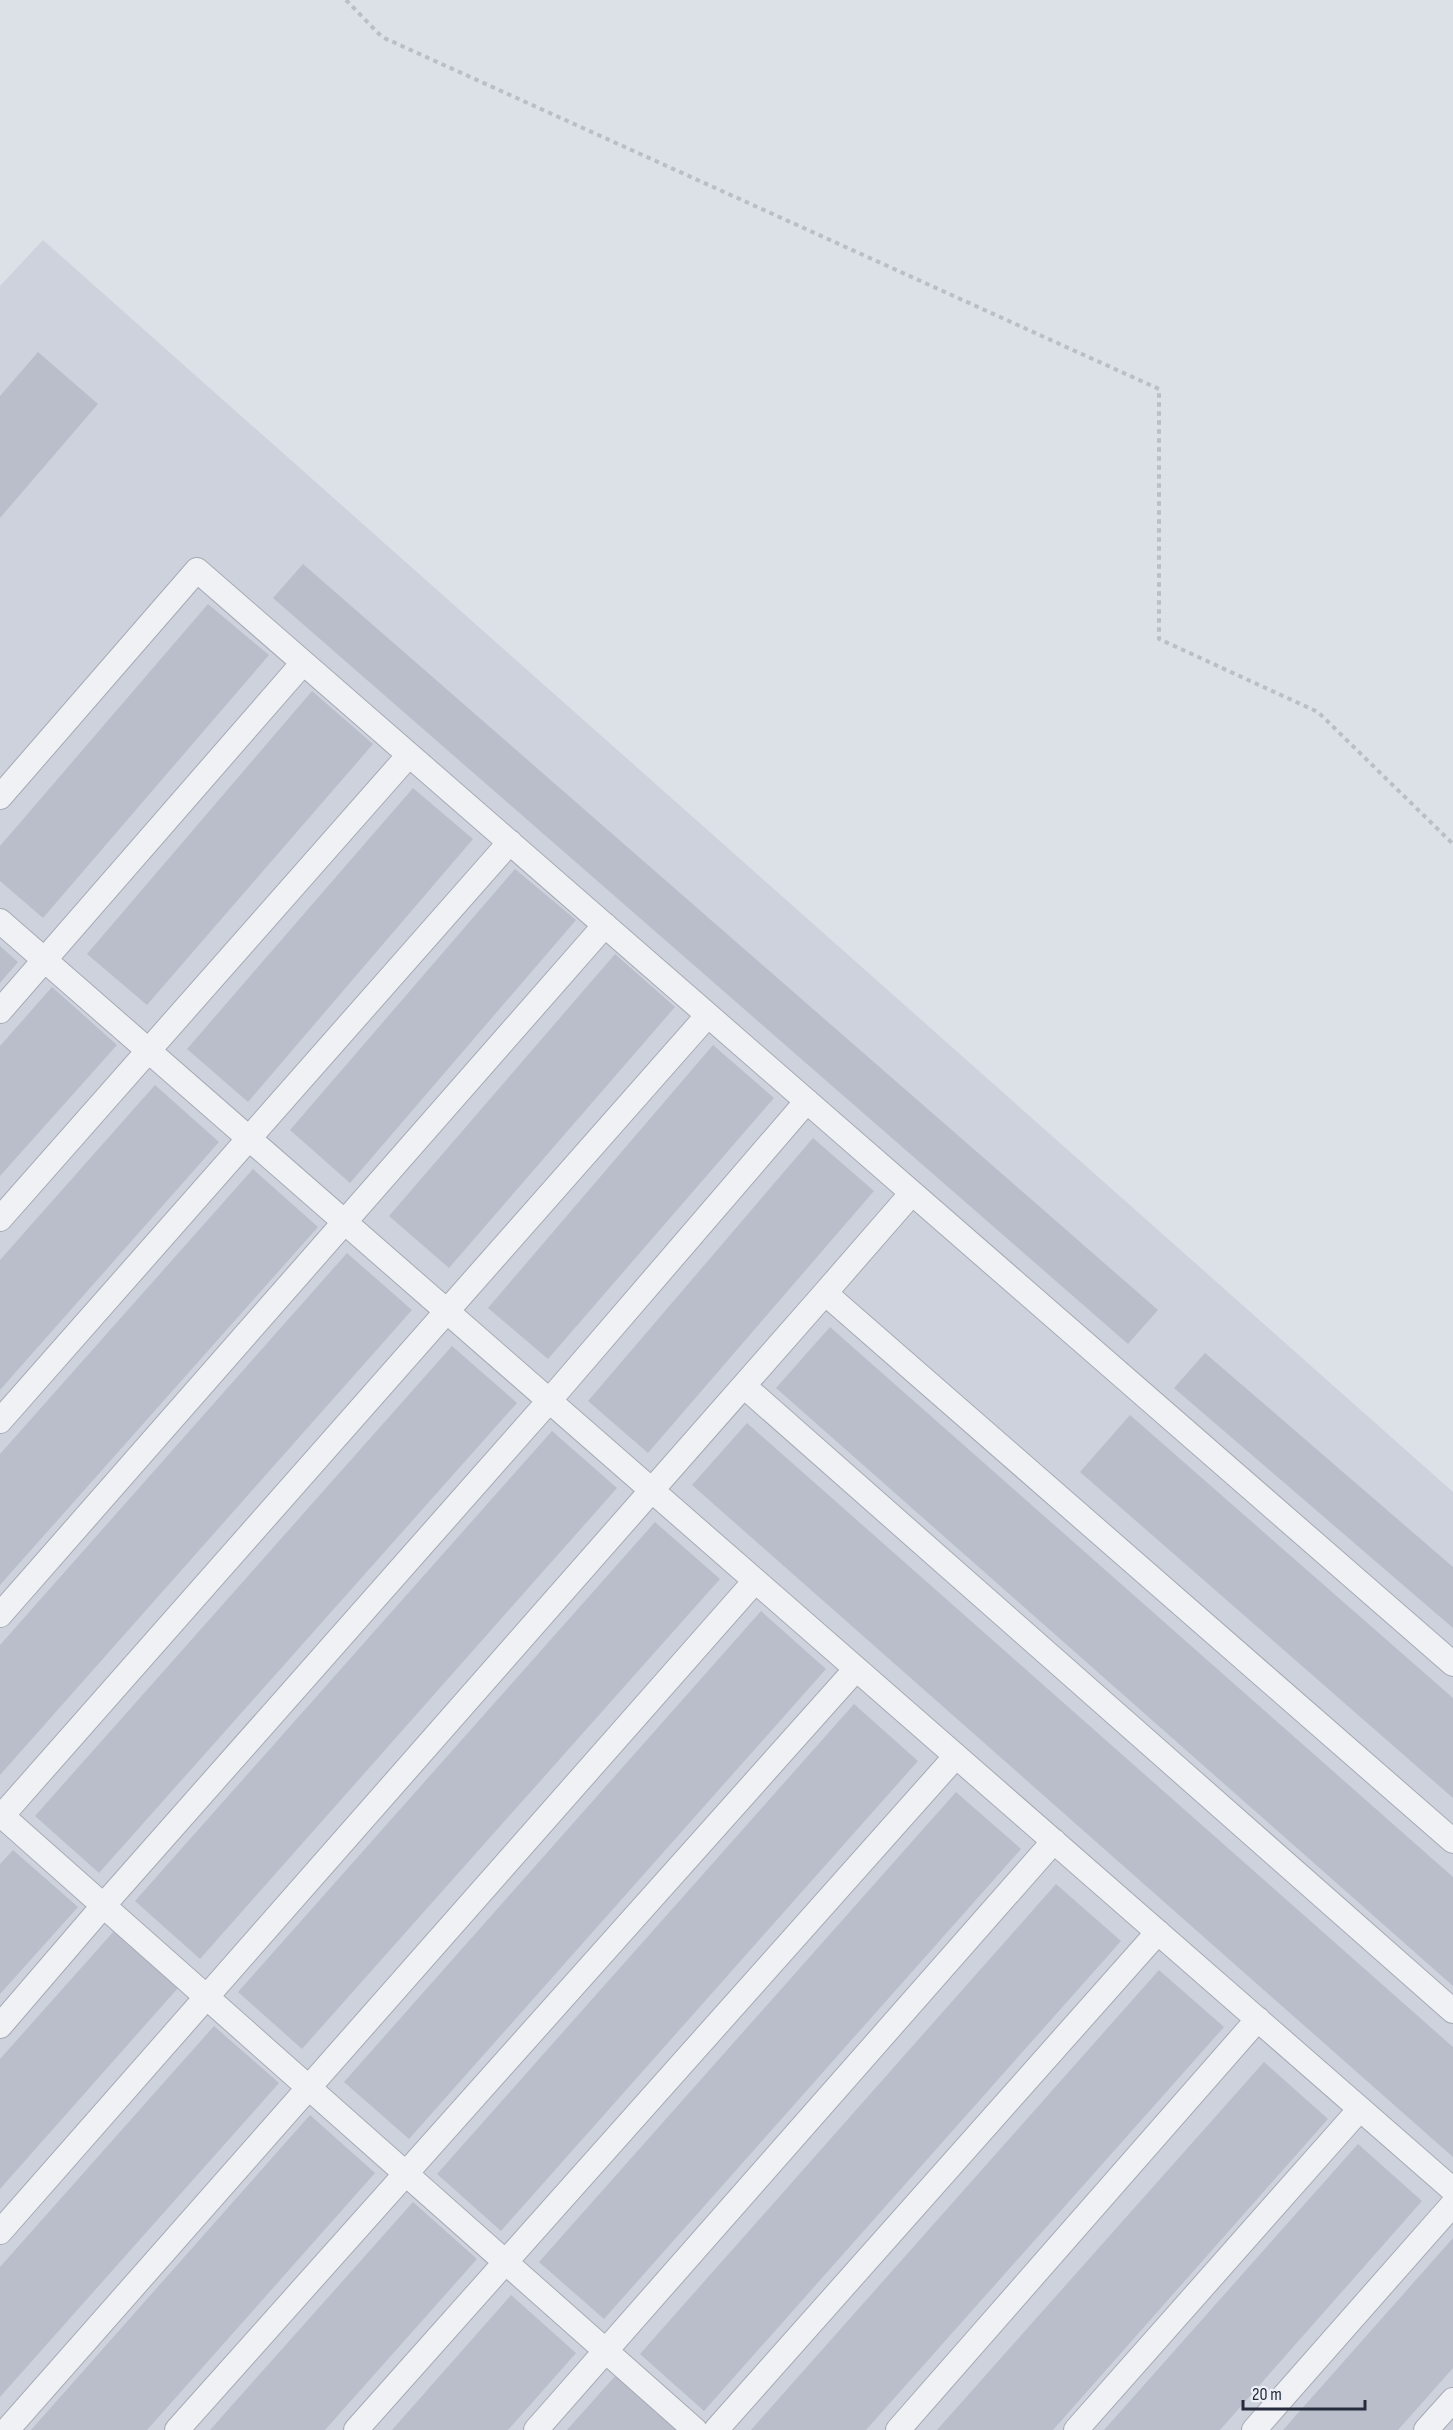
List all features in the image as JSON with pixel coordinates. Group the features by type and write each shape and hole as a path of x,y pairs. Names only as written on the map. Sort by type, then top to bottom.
{"lane":[{"path":"0,797 197,570 1453,1664"},
{"path":"0,1011 303,663"},
{"path":"0,1219 409,754"},
{"path":"0,1421 510,842"},
{"path":"0,921 1453,2190"},
{"path":"0,1615 605,925"},
{"path":"695,2430 1,1816 708,1015"},
{"path":"0,2026 103,1906 549,1401 807,1101"},
{"path":"0,2232 912,1193"},
{"path":"825,1293 1453,1841"},
{"path":"744,1386 1453,2011"},
{"path":"7,2430 755,1581"},
{"path":"177,2430 856,1669"},
{"path":"356,2430 956,1756"},
{"path":"536,2430 1054,1841"},
{"path":"716,2430 1158,1932"},
{"path":"898,2430 1258,2019"},
{"path":"1076,2430 1360,2109"},
{"path":"1254,2430 1453,2204"},
{"path":"1426,2430 1453,2400"}],"path":[{"path":"346,0 382,37 1158,389 1159,639 1318,712 1453,844"}],"shaded area":[{"path":"43,240 1453,1492 1453,2430 0,2430 0,286"}],"building":[{"path":"38,352 98,404 0,518 0,396"},
{"path":"303,564 1158,1310 1128,1344 273,598"},
{"path":"208,604 269,655 43,918 0,881 0,846"},
{"path":"312,691 373,744 147,1005 87,954"},
{"path":"413,788 473,839 248,1102 187,1049"},
{"path":"515,869 576,920 350,1183 290,1130"},
{"path":"0,946 18,962 0,983"},
{"path":"615,954 675,1007 449,1268 389,1216"},
{"path":"52,987 117,1045 0,1176 0,1046"},
{"path":"713,1045 774,1098 548,1359 488,1308"},
{"path":"155,1085 219,1142 0,1390 0,1260"},
{"path":"813,1138 874,1191 648,1453 588,1401"},
{"path":"253,1169 318,1227 0,1585 0,1454"},
{"path":"347,1253 412,1310 0,1775 0,1645"},
{"path":"830,1327 1453,1877 1453,1986 776,1388"},
{"path":"452,1346 517,1403 99,1873 35,1816"},
{"path":"1205,1353 1453,1567 1453,1628 1174,1388"},
{"path":"1130,1415 1453,1698 1453,1798 1080,1472"},
{"path":"747,1423 1453,2047 1453,2157 692,1485"},
{"path":"552,1431 617,1488 200,1959 135,1901"},
{"path":"655,1522 720,1579 302,2049 238,1992"},
{"path":"761,1611 826,1669 409,2139 344,2082"},
{"path":"854,1704 918,1761 501,2231 437,2174"},
{"path":"956,1792 1021,1849 604,2319 539,2262"},
{"path":"13,1850 78,1907 0,1994 0,1864"},
{"path":"1056,1884 1121,1941 704,2411 640,2354"},
{"path":"114,1931 178,1988 0,2189 0,2059"},
{"path":"1159,1970 1224,2027 866,2430 751,2430"},
{"path":"214,2026 279,2083 0,2397 0,2267"},
{"path":"1264,2062 1328,2119 1053,2430 937,2430"},
{"path":"310,2115 375,2173 147,2430 31,2430"},
{"path":"1358,2144 1422,2201 1220,2430 1104,2430"},
{"path":"413,2202 477,2259 325,2430 210,2430"},
{"path":"1453,2238 1453,2368 1398,2430 1283,2430"},
{"path":"511,2295 576,2353 508,2430 392,2430"},
{"path":"616,2375 677,2430 567,2430"}]}
